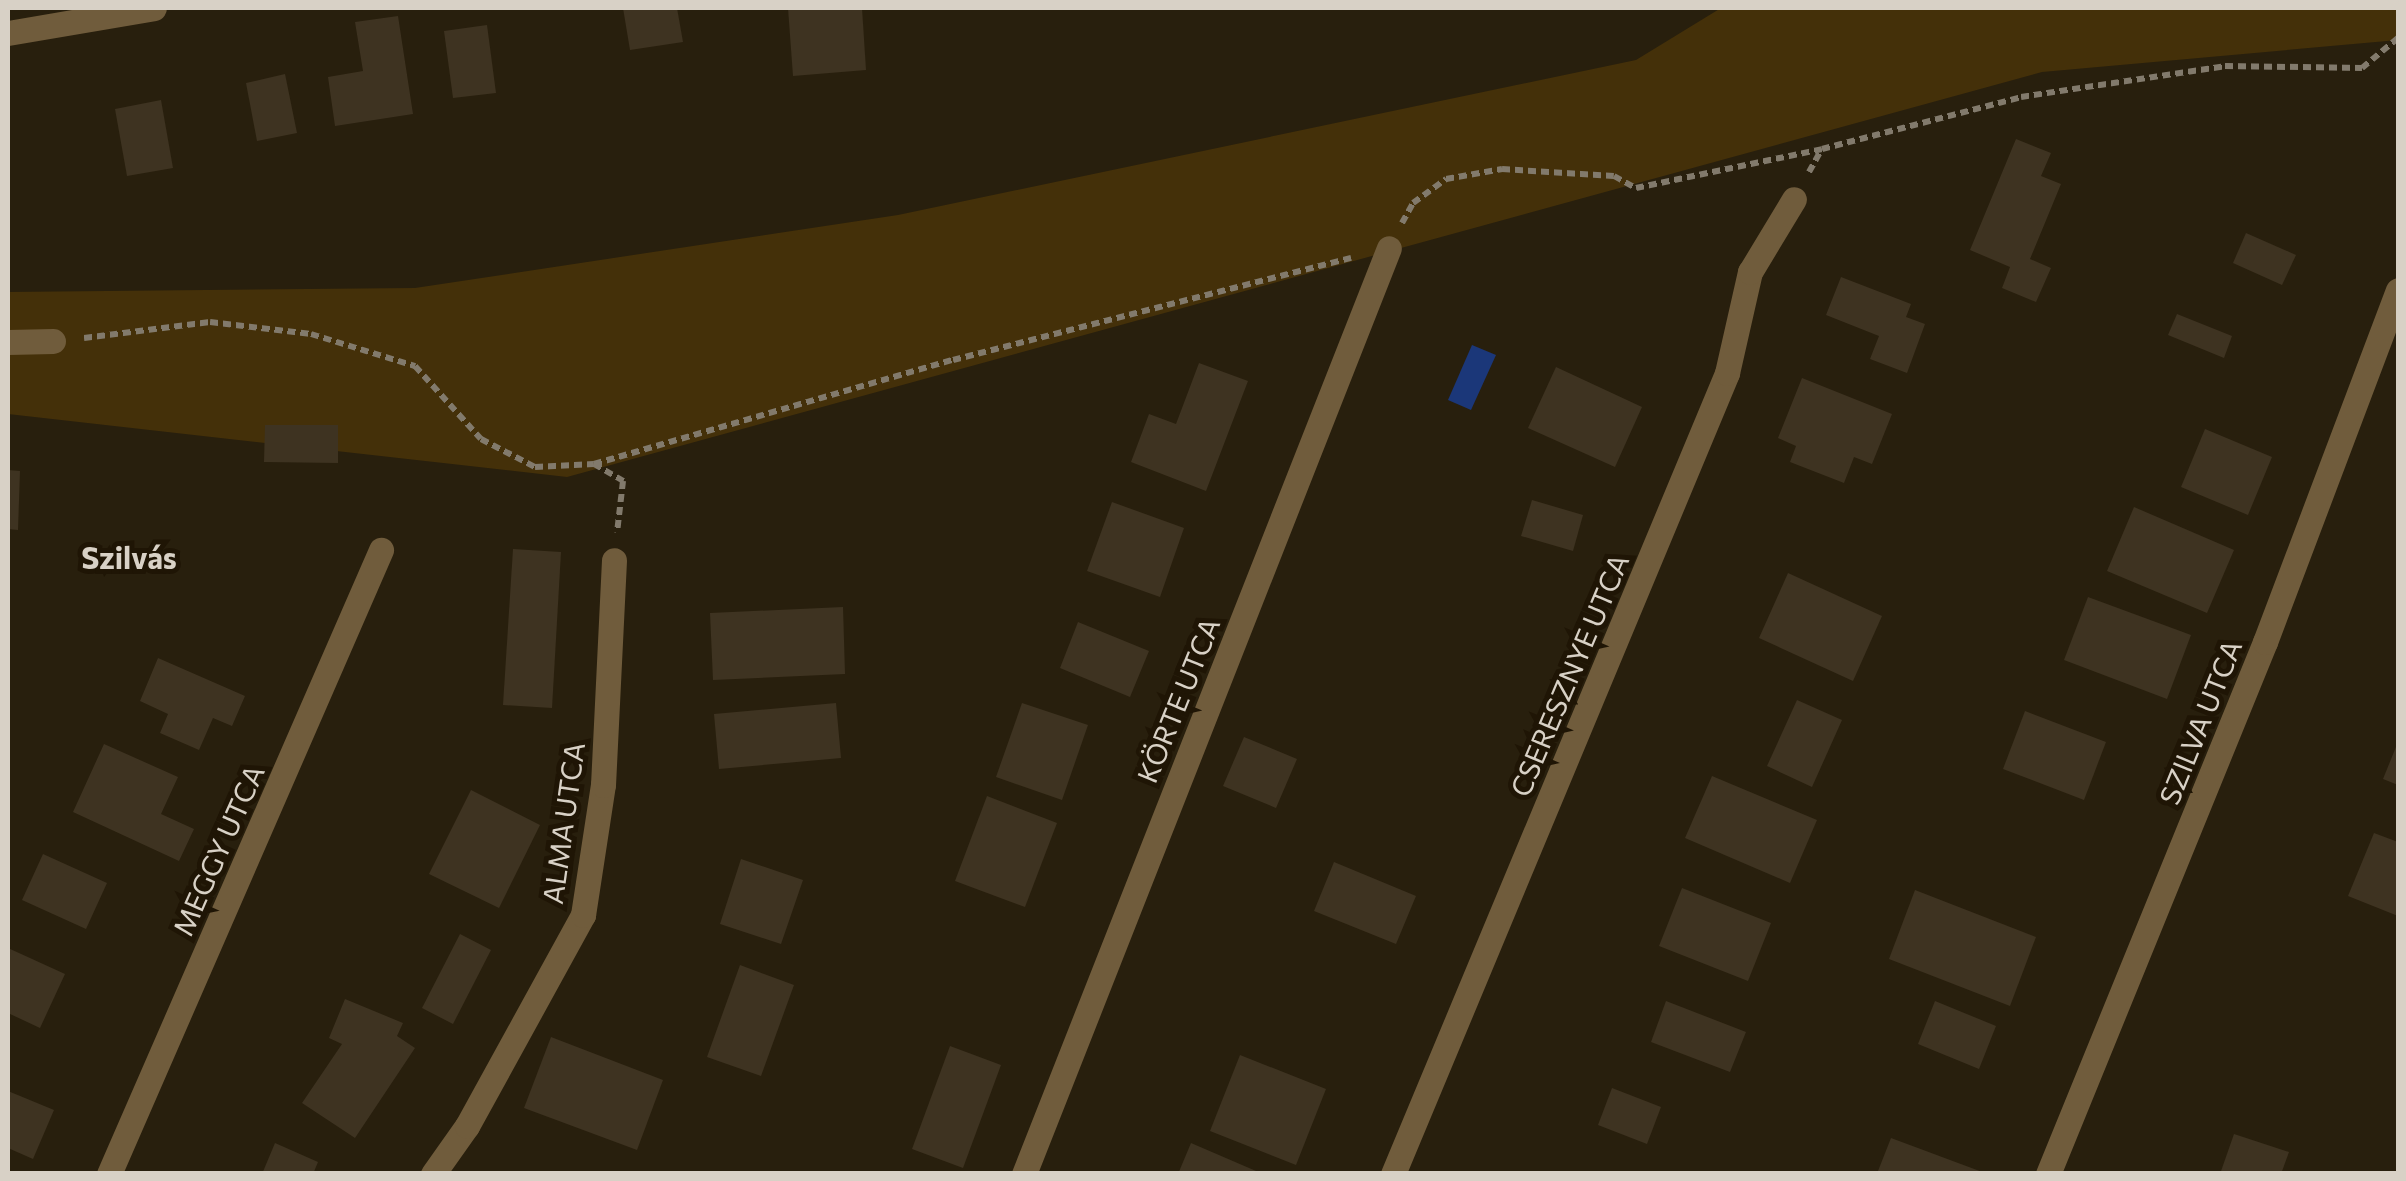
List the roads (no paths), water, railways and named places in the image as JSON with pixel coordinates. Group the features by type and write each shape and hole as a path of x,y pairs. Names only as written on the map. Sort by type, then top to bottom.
{"street":[{"path":"8,34 154,8"},
{"name":"CSERESZNYE UTCA","path":"1393,1174 1727,373 1750,272 1794,199"},
{"name":"KÖRTE UTCA","path":"1024,1174 1389,248"},
{"name":"SZILVA UTCA","path":"2048,1174 2265,642 2398,290"},
{"path":"8,342 53,340"},
{"name":"MEGGY UTCA","path":"110,1174 381,550"},
{"name":"ALMA UTCA","path":"433,1174 467,1126 582,915 603,786 614,560"}],"water":[{"path":"1472,345 1496,355 1471,410 1448,400"}],"district":[{"name":"Szilvás","path":"129,557"}]}
